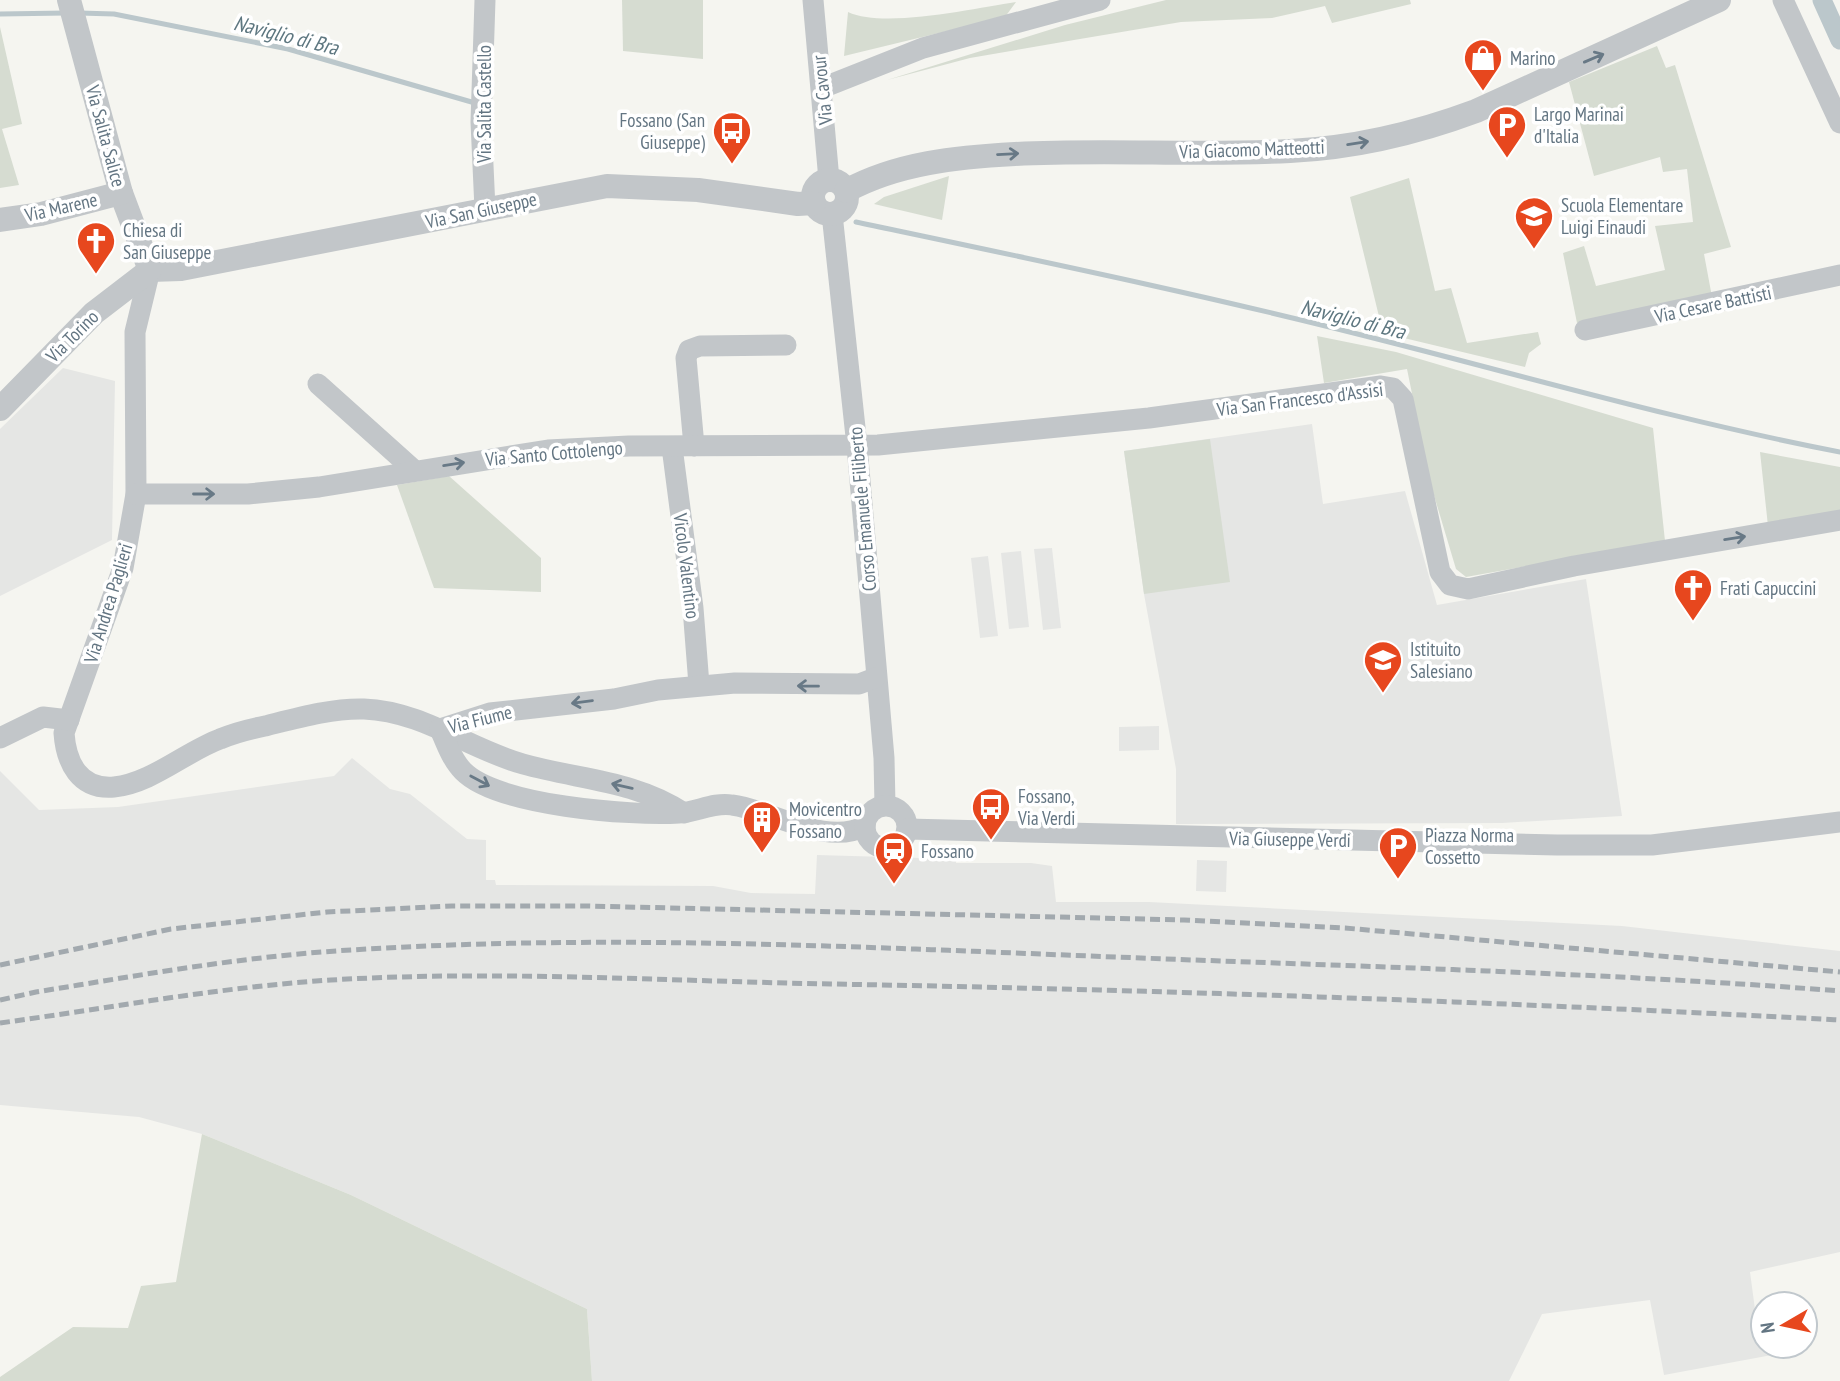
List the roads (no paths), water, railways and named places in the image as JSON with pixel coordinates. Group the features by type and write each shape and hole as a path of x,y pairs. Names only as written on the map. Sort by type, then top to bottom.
{"street":[{"name":"Via Salita Castello","path":"485,0 481,122 485,209"},
{"name":"Via Cavour","path":"813,0 822,88 837,185"},
{"path":"822,88 923,48 1100,0"},
{"name":"Via Giacomo Matteotti","path":"837,185 954,157 1084,150 1292,151 1363,142 1443,123 1476,111 1718,0"},
{"path":"1783,0 1840,123"},
{"name":"Via Salita Salice","path":"70,1 121,193 150,270"},
{"path":"823,208 816,188 837,185"},
{"name":"Via San Giuseppe","path":"150,270 181,269 607,186 649,186 823,208"},
{"name":"Via Marene","path":"0,220 41,214 121,193"},
{"name":"Corso Emanuele Filiberto","path":"823,208 857,446 884,758 885,805"},
{"name":"Via Torino","path":"0,409 101,307 150,270"},
{"name":"Via Andrea Paglieri","path":"69,720 123,568 136,494 136,324 150,270"},
{"name":"Via Cesare Battisti","path":"1585,330 1840,275"},
{"path":"101,307 114,309 136,324"},
{"path":"694,446 686,358 689,350 696,346 786,345"},
{"path":"318,384 415,471"},
{"name":"Via San Francesco d'Assisi","path":"857,446 1149,418 1381,386 1393,388 1403,399 1440,572 1450,585 1468,589 1668,548 1840,520"},
{"name":"Via Santo Cottolengo","path":"136,494 248,494 319,487 548,450 694,446 857,446"},
{"name":"Vicolo Valentino","path":"672,447 693,608 699,685"},
{"name":"Via Fiume","path":"69,720 64,733 65,752 72,768 96,785 113,787 134,782 219,739 328,712 364,709 409,715 440,729 490,713 699,685 814,686 859,684 876,678"},
{"path":"0,738 43,716 69,720"},
{"path":"440,729 449,750 463,771 483,785 551,804 612,813 684,813 724,804 826,831 855,831 865,826 873,810 885,805 902,812 907,830 901,842 881,847 869,839 865,826"},
{"path":"440,729 522,764 649,792 684,813"},
{"name":"Via Giuseppe Verdi","path":"907,830 1652,845 1840,822"}],"waterway":[{"path":"1822,0 1840,40"},
{"name":"Naviglio di Bra","path":"0,14 66,13"},
{"name":"Naviglio di Bra","path":"79,13 114,14 288,49 475,103"},
{"name":"Naviglio di Bra","path":"856,222 1259,310 1671,415 1840,452"}],"railway":[{"path":"0,965 171,929 327,912 452,906 587,906 1184,920 1345,928 1840,972"},
{"path":"0,1000 154,973 272,957 450,945 648,942 944,950 1578,975 1840,991"},
{"path":"0,1023 289,983 455,976 1210,993 1840,1020"}],"place":[{"name":"Marino","path":"1483,92"},
{"name":"Largo Marinai d'Italia","path":"1507,159"},
{"name":"Fossano (San Giuseppe)","path":"732,165"},
{"name":"Scuola Elementare Luigi Einaudi","path":"1534,250"},
{"name":"Chiesa di San Giuseppe","path":"96,275"},
{"name":"Frati Capuccini","path":"1693,622"},
{"name":"Istituito Salesiano","path":"1383,694"},
{"name":"Fossano, Via Verdi","path":"991,841"},
{"name":"Movicentro Fossano","path":"762,854"},
{"name":"Piazza Norma Cossetto","path":"1398,880"},
{"name":"Fossano","path":"894,885"}]}
